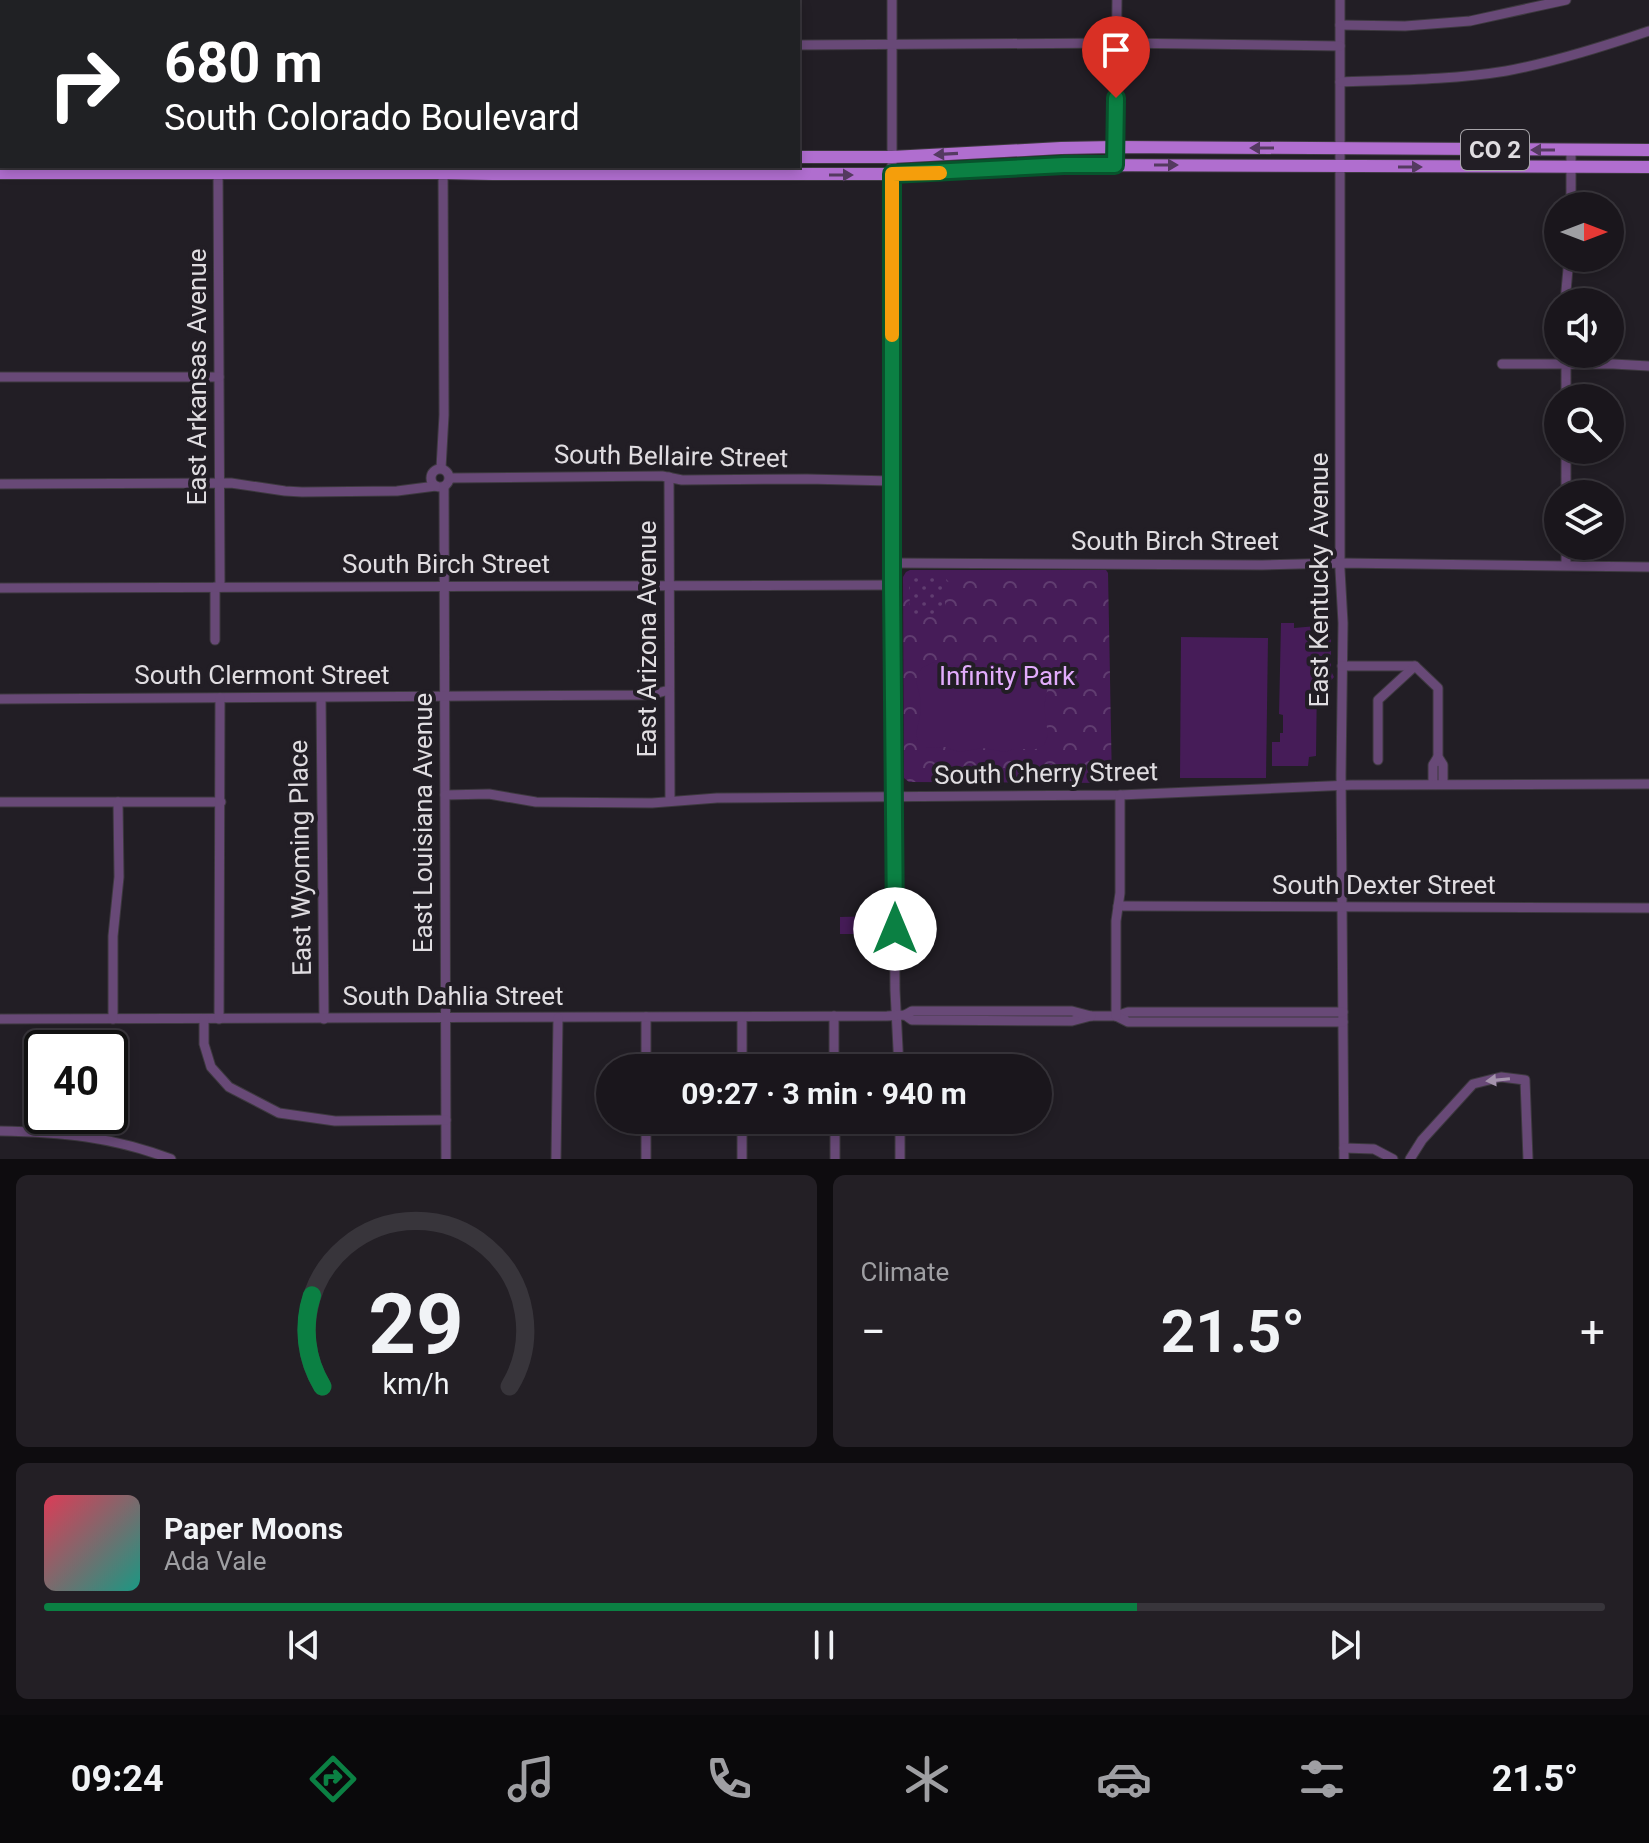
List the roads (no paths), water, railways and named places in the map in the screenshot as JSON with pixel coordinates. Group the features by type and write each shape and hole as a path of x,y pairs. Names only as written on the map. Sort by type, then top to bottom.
{"main road":[{"name":"CO 2","path":"800,157 892,157 1115,147 1649,150"},
{"name":"CO 2","path":"0,173 443,169 578,175 892,174 1064,165 1649,167"}],"street":[{"path":"892,0 892,585 900,1054"},
{"path":"1115,165 1117,0"},
{"name":"East Kentucky Avenue","path":"1340,0 1344,1159"},
{"path":"1340,25 1405,26 1470,21 1566,0"},
{"path":"1340,82 1427,80 1505,71 1559,59 1649,31"},
{"path":"800,45 1117,43 1340,46"},
{"path":"1571,150 1571,192"},
{"name":"East Arkansas Avenue","path":"215,640 220,483 218,169"},
{"path":"0,484 220,483 285,491 391,491 440,482 448,472 441,468 444,415 443,169"},
{"path":"1502,364 1544,361"},
{"path":"1624,364 1649,366"},
{"path":"0,377 219,377"},
{"name":"South Bellaire Street","path":"440,482 662,476 682,480 892,481"},
{"name":"East Arizona Avenue","path":"669,477 670,801"},
{"name":"East Louisiana Avenue","path":"440,482 444,587 446,1159"},
{"path":"1566,560 1566,565"},
{"name":"South Birch Street","path":"892,563 1649,567"},
{"name":"South Birch Street","path":"0,588 892,585"},
{"path":"1342,666 1415,666 1438,688 1438,757 1443,765 1438,784"},
{"path":"1378,760 1378,700 1415,666"},
{"name":"South Clermont Street","path":"0,699 650,695 669,690"},
{"path":"219,1019 220,698"},
{"name":"East Wyoming Place","path":"321,698 324,1019"},
{"name":"South Cherry Street","path":"445,795 489,794 536,802 670,801 1120,795 1341,785 1649,784"},
{"path":"1116,1016 1120,795"},
{"path":"0,802 221,802"},
{"path":"113,1019 113,936 119,877 118,802"},
{"name":"South Dexter Street","path":"1118,906 1649,908"},
{"name":"South Dahlia Street","path":"0,1019 901,1015 912,1020 980,1021 1072,1021 1091,1016 1116,1016 1128,1022 1343,1017"},
{"path":"834,1016 834,1054"},
{"path":"646,1017 646,1054"},
{"path":"742,1017 742,1054"},
{"path":"556,1159 558,1018"},
{"path":"204,1019 204,1044 211,1067 229,1087 279,1113 335,1121 446,1120"},
{"path":"1410,1159 1422,1140 1473,1084 1501,1077 1525,1080 1528,1159"},
{"path":"0,1131 88,1136 131,1145 171,1159"},
{"path":"646,1134 646,1159"},
{"path":"742,1134 742,1159"},
{"path":"835,1134 835,1159"},
{"path":"900,1134 900,1159"},
{"path":"1344,1148 1374,1149 1393,1159"}],"park label":[{"name":"Infinity Park","path":"1007,676"}]}
